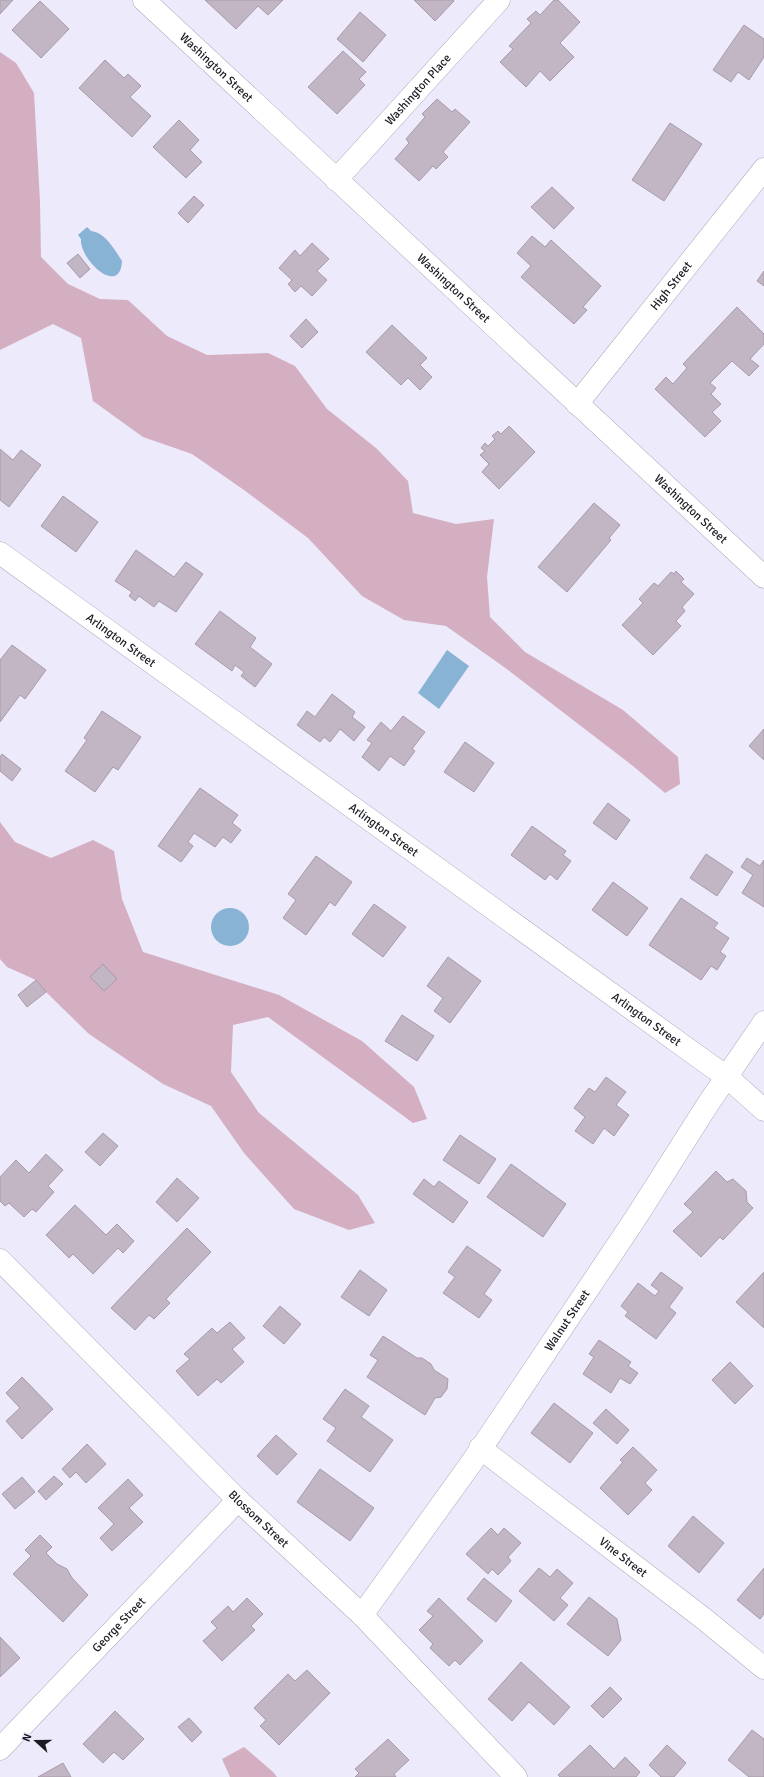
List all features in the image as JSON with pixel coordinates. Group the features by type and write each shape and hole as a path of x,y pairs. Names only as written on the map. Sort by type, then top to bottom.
{"street":[{"name":"Washington Place","path":"336,180 499,0"},
{"name":"Washington Street","path":"148,2 336,180 764,577"},
{"name":"High Street","path":"577,404 764,169"},
{"name":"Arlington Street","path":"0,553 727,1077 764,1110"},
{"name":"Walnut Street","path":"362,1615 480,1448 635,1219 708,1104 764,1022"},
{"name":"Blossom Street","path":"0,1260 238,1500 362,1615 516,1777"},
{"name":"Vine Street","path":"480,1448 703,1618 764,1668"},
{"name":"George Street","path":"0,1749 238,1500"}],"shaded area":[{"path":"0,52 16,63 34,93 40,202 41,257 68,284 100,299 128,300 167,336 207,355 268,353 295,366 327,409 376,448 408,481 413,513 456,524 494,519 487,577 490,617 525,652 623,710 678,757 680,784 665,793 633,766 504,667 446,626 404,620 362,596 308,538 244,490 192,454 143,437 93,401 81,338 53,324 0,350"},
{"path":"0,822 15,842 51,858 93,840 114,851 122,899 143,952 279,995 362,1041 414,1087 427,1119 413,1123 268,1017 233,1025 231,1072 259,1113 358,1195 375,1223 349,1230 294,1209 244,1153 211,1106 163,1084 89,1034 46,992 36,980 7,967 0,959"},
{"path":"244,1747 277,1777 230,1777 222,1759"}],"water":[{"path":"87,227 91,231 96,232 105,238 122,261 120,271 114,276 108,276 100,271 86,256 82,247 81,239 78,235"},
{"path":"447,650 469,666 439,709 418,693"},
{"path":"226,908 234,908 241,911 246,916 249,927 246,938 241,943 234,946 226,946 219,943 214,938 211,931 211,923 214,916 219,911"}],"building":[{"path":"0,0 13,0 0,14"},
{"path":"205,0 283,0 268,15 258,6 236,29"},
{"path":"414,0 453,0 454,1 435,21"},
{"path":"554,0 558,0 580,22 560,43 574,57 550,81 540,71 526,87 500,62 513,49 509,46 531,23 527,19 536,11 540,15"},
{"path":"40,1 69,29 41,58 12,30"},
{"path":"360,12 386,35 363,62 337,39"},
{"path":"744,25 764,39 764,57 749,80 738,72 731,82 713,70"},
{"path":"343,51 366,72 359,79 365,85 337,114 308,87"},
{"path":"105,60 124,78 128,74 141,86 130,97 151,116 132,137 79,88"},
{"path":"437,99 452,112 455,109 470,122 443,152 448,157 436,169 433,166 419,181 395,159 409,143 406,139 425,117 422,114"},
{"path":"179,120 199,140 190,150 202,162 186,178 153,147"},
{"path":"670,123 702,144 664,201 632,180"},
{"path":"552,187 574,208 554,229 531,207"},
{"path":"194,196 204,205 188,223 178,213"},
{"path":"532,236 545,247 551,240 601,286 583,307 587,310 574,324 521,277 531,266 517,253"},
{"path":"312,243 329,259 317,271 327,280 312,296 301,286 295,292 288,284 292,280 279,268 295,250 300,256"},
{"path":"78,254 90,269 80,278 67,263"},
{"path":"764,271 764,286 757,281"},
{"path":"737,307 764,334 764,344 750,359 759,366 749,376 732,361 710,383 716,388 711,394 721,404 712,412 721,421 705,437 655,389 666,377 673,384 687,368 683,364"},
{"path":"306,319 318,332 302,348 290,336"},
{"path":"392,325 427,358 420,365 432,377 420,390 408,378 401,385 366,352"},
{"path":"509,426 535,452 499,489 482,472 489,464 480,455 485,451 481,448 485,443 488,446 495,439 492,436 498,431 501,434"},
{"path":"0,449 13,460 21,450 41,465 9,507 0,500"},
{"path":"63,496 98,522 76,552 41,526"},
{"path":"594,503 620,525 609,538 611,540 567,592 538,567"},
{"path":"136,550 174,577 186,562 203,574 176,612 159,601 154,607 139,596 135,601 129,596 132,592 115,581"},
{"path":"676,571 684,579 681,582 694,594 682,607 685,611 676,621 681,626 653,655 622,625 643,603 639,599 654,583 658,586 671,572 674,574"},
{"path":"220,611 256,638 250,647 272,664 255,687 241,676 244,672 235,665 232,671 195,644"},
{"path":"12,645 46,670 25,699 20,695 0,722 0,660"},
{"path":"332,694 355,712 352,717 365,727 354,741 340,729 330,742 324,737 320,742 297,725 307,711 315,717"},
{"path":"102,711 141,737 118,770 113,767 95,792 65,771 87,740 84,738"},
{"path":"403,716 425,732 412,749 415,751 404,766 390,756 379,771 362,757 372,743 367,740 381,722 391,731"},
{"path":"764,729 764,760 749,746"},
{"path":"465,742 494,763 474,792 444,772"},
{"path":"2,754 21,769 12,781 0,771 0,757"},
{"path":"200,788 238,815 232,823 241,830 231,843 223,837 215,847 194,833 188,842 193,846 181,862 158,846"},
{"path":"608,803 630,820 616,840 593,823"},
{"path":"532,826 566,851 563,855 571,861 557,880 550,874 545,880 511,855"},
{"path":"706,854 733,872 717,896 690,878"},
{"path":"316,856 352,882 335,906 330,902 306,935 283,918 296,900 288,894"},
{"path":"747,858 760,866 764,860 764,907 742,893 753,875 741,867"},
{"path":"613,882 648,908 627,936 592,910"},
{"path":"681,898 718,923 714,928 729,938 720,952 726,956 717,970 711,966 701,980 649,945"},
{"path":"374,904 406,927 383,957 352,934"},
{"path":"448,957 481,981 450,1023 434,1011 443,998 427,986"},
{"path":"103,964 117,979 104,991 90,977"},
{"path":"36,980 46,992 27,1007 18,995"},
{"path":"402,1015 434,1036 417,1061 385,1041"},
{"path":"606,1077 626,1092 616,1105 629,1115 614,1136 604,1128 593,1144 575,1131 585,1117 574,1108 589,1088 595,1092"},
{"path":"103,1133 118,1146 100,1166 85,1152"},
{"path":"460,1135 496,1159 479,1184 443,1160"},
{"path":"46,1154 63,1170 48,1186 54,1192 36,1212 32,1209 24,1217 9,1203 5,1206 0,1201 0,1177 16,1160 29,1173"},
{"path":"511,1164 566,1204 543,1237 487,1197"},
{"path":"716,1171 727,1182 733,1179 746,1191 747,1202 753,1208 723,1240 720,1237 701,1257 673,1231 693,1212 684,1204"},
{"path":"177,1178 199,1198 177,1222 156,1202"},
{"path":"424,1179 434,1187 439,1181 468,1202 453,1223 413,1194"},
{"path":"75,1205 106,1235 117,1224 134,1241 123,1253 118,1248 93,1274 73,1254 69,1258 46,1235"},
{"path":"187,1228 211,1252 166,1299 170,1303 154,1319 149,1315 135,1330 111,1308"},
{"path":"467,1246 501,1270 484,1294 492,1300 479,1318 443,1293 455,1277 448,1272"},
{"path":"360,1270 387,1290 369,1316 341,1297"},
{"path":"661,1272 683,1288 669,1307 676,1313 656,1339 625,1316 628,1312 621,1306 638,1283 655,1296 659,1291 651,1285"},
{"path":"764,1272 764,1328 736,1302"},
{"path":"280,1306 301,1324 284,1344 263,1326"},
{"path":"230,1322 245,1338 232,1349 244,1362 221,1383 217,1379 198,1396 176,1371 190,1359 184,1354 212,1328 217,1333"},
{"path":"383,1336 417,1358 422,1358 431,1364 434,1370 448,1379 447,1389 441,1397 435,1398 425,1415 367,1377 378,1360 370,1355"},
{"path":"599,1340 631,1362 628,1366 638,1373 630,1384 620,1378 611,1393 583,1374 594,1357 589,1354"},
{"path":"730,1362 753,1386 735,1404 712,1380"},
{"path":"22,1377 53,1409 22,1439 6,1421 20,1408 6,1393"},
{"path":"345,1389 369,1406 361,1417 393,1440 370,1472 327,1441 336,1428 323,1419"},
{"path":"554,1403 593,1433 570,1463 531,1433"},
{"path":"606,1409 629,1430 617,1444 593,1423"},
{"path":"276,1435 297,1454 277,1475 257,1456"},
{"path":"87,1444 106,1464 86,1483 76,1472 70,1478 62,1469"},
{"path":"633,1447 657,1470 645,1483 652,1490 628,1515 600,1488 623,1462 620,1460"},
{"path":"320,1469 374,1508 350,1541 297,1502"},
{"path":"54,1476 63,1484 46,1500 38,1491"},
{"path":"22,1477 35,1492 15,1509 2,1494"},
{"path":"128,1479 143,1495 129,1508 143,1522 112,1551 100,1538 114,1524 98,1508"},
{"path":"693,1516 724,1543 699,1573 668,1546"},
{"path":"491,1528 498,1535 504,1528 521,1543 508,1557 511,1561 498,1575 492,1569 488,1574 466,1554"},
{"path":"40,1535 52,1547 46,1553 57,1564 67,1569 72,1578 88,1595 63,1622 13,1574 31,1556 25,1550"},
{"path":"539,1568 550,1577 557,1569 573,1583 560,1598 568,1605 554,1621 519,1591"},
{"path":"764,1568 764,1614 760,1619 737,1600"},
{"path":"484,1578 512,1601 496,1622 467,1599"},
{"path":"589,1597 617,1619 621,1640 608,1656 567,1624"},
{"path":"247,1598 263,1614 251,1626 255,1630 222,1661 203,1641 217,1628 211,1622 228,1606 233,1612"},
{"path":"439,1598 483,1641 460,1665 455,1660 449,1666 430,1648 433,1644 419,1630 433,1616 427,1611"},
{"path":"0,1637 20,1658 0,1677"},
{"path":"521,1662 570,1707 554,1725 529,1702 512,1721 488,1699"},
{"path":"307,1670 330,1693 279,1745 260,1726 266,1720 254,1708 288,1674 295,1681"},
{"path":"610,1687 622,1699 603,1718 591,1706"},
{"path":"115,1711 144,1739 123,1760 114,1752 103,1763 83,1744"},
{"path":"189,1718 202,1732 192,1742 178,1727"},
{"path":"752,1730 764,1739 764,1777 749,1777 728,1760"},
{"path":"388,1739 409,1760 394,1774 396,1777 355,1777 359,1773 355,1769"},
{"path":"590,1745 614,1769 625,1757 640,1772 636,1777 560,1777 558,1775"},
{"path":"667,1745 686,1763 674,1777 661,1777 649,1765"},
{"path":"63,1763 71,1777 38,1777"}]}
